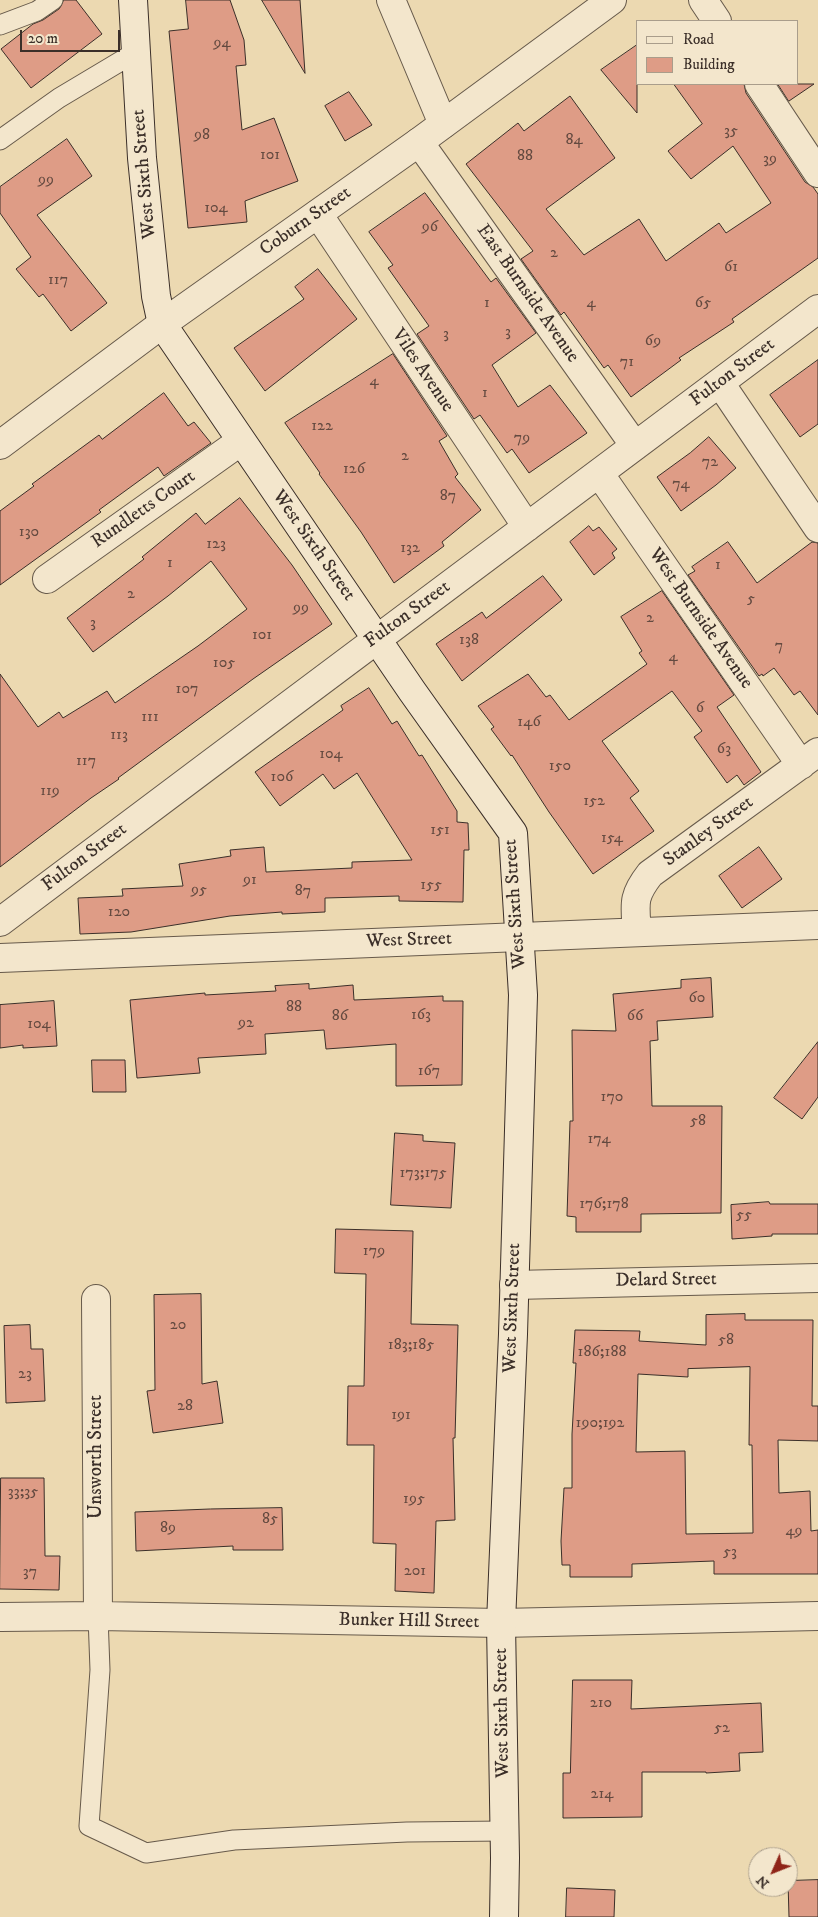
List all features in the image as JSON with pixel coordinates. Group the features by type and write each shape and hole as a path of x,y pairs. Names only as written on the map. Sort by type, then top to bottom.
{"street":[{"name":"West Sixth Street","path":"133,0 142,158 156,296 162,324 412,691 513,833 523,995 501,1623 505,1831 504,1917"},
{"path":"390,0 444,124"},
{"name":"Coburn Street","path":"0,445 162,324 444,124 612,0"},
{"path":"703,0 716,20"},
{"path":"760,85 818,173"},
{"name":"East Burnside Avenue","path":"419,142 635,446"},
{"name":"Viles Avenue","path":"318,214 527,528"},
{"name":"Fulton Street","path":"0,922 818,309"},
{"path":"720,382 818,528"},
{"name":"Rundletts Court","path":"48,579 241,441"},
{"name":"West Burnside Avenue","path":"599,473 810,758"},
{"name":"Stanley Street","path":"637,932 634,901 642,884 650,874 810,758"},
{"name":"West Street","path":"0,958 818,925"},
{"name":"Delard Street","path":"514,1285 818,1278"},
{"name":"Unsworth Street","path":"96,1299 98,1616"},
{"name":"Bunker Hill Street","path":"0,1617 98,1616 501,1623 818,1616"}],"lane":[{"path":"0,25 37,11 53,0"},
{"path":"0,140 59,98 136,52"},
{"path":"98,1616 100,1670 89,1826 146,1853 234,1840 407,1832 505,1831"}],"building":[{"path":"64,0 76,0 102,34 31,88 1,49 33,24 43,20 59,9"},
{"path":"186,0 230,0 244,40 246,65 236,66 242,130 274,118 298,181 245,201 247,222 188,228 169,31 188,29"},
{"path":"262,0 300,0 305,73"},
{"path":"636,46 637,113 601,70"},
{"path":"814,84 789,101 779,85"},
{"path":"675,85 744,85 746,93 805,182 813,187 818,194 818,258 732,319 734,322 679,358 681,360 631,397 608,365 604,368 564,312 561,315 521,259 533,251 466,164 518,123 524,131 570,96 615,158 546,209 584,255 639,219 666,261 719,223 726,233 771,203 733,146 691,179 668,151 702,124"},
{"path":"349,92 372,125 345,141 325,106"},
{"path":"67,139 92,176 37,215 107,303 71,331 43,294 39,297 16,269 31,257 0,213 0,187"},
{"path":"425,193 491,282 496,278 536,333 492,365 518,407 550,385 587,433 529,473 512,449 507,453 480,415 474,419 417,334 429,326 388,268 393,265 369,232"},
{"path":"318,269 357,319 265,391 234,348 304,299 295,287"},
{"path":"393,354 447,436 439,441 458,474 455,477 481,510 442,542 444,546 394,583 285,423"},
{"path":"818,360 818,424 800,437 770,395"},
{"path":"164,393 188,426 194,422 211,443 164,476 158,467 99,510 101,512 0,585 0,511 34,486 32,484 99,435 102,439"},
{"path":"709,437 736,468 681,511 657,477"},
{"path":"240,498 292,565 332,624 253,679 0,867 0,674 38,727 59,712 63,718 107,691 115,703 198,646 247,609 211,561 93,652 67,618 144,559 142,557 196,513 205,524"},
{"path":"589,526 593,531 599,527 617,549 612,553 615,558 594,575 570,542"},
{"path":"728,542 757,583 812,542 818,543 818,715 800,691 794,695 774,668 763,676 762,674 759,676 688,575 695,571 692,567"},
{"path":"543,576 562,600 462,681 436,644 482,612 486,618"},
{"path":"662,591 734,695 717,707 761,772 744,785 737,775 727,783 694,737 702,731 672,691 602,741 639,791 630,798 654,831 593,874 512,755 491,729 494,727 478,706 528,674 546,697 550,695 569,720 647,664 639,653 642,651 621,617"},
{"path":"369,688 392,724 397,721 419,756 422,755 457,811 457,822 468,823 469,850 464,850 463,902 399,901 399,896 325,898 325,912 282,914 282,912 230,916 131,932 80,934 78,898 123,896 122,889 183,886 179,864 231,856 230,850 264,847 266,872 352,868 352,862 412,860 357,773 334,789 323,774 280,806 255,772 343,710 341,706"},
{"path":"759,847 782,879 742,908 719,876"},
{"path":"711,978 713,1017 657,1021 658,1040 650,1041 652,1106 722,1106 721,1213 641,1214 641,1232 576,1232 576,1217 567,1216 570,1121 573,1121 572,1030 616,1031 613,994 681,988 681,980"},
{"path":"309,984 309,989 353,985 354,1000 443,996 443,1001 463,1001 462,1085 396,1086 396,1044 326,1049 324,1030 265,1034 266,1054 198,1058 200,1073 137,1078 130,1000 205,993 205,995 276,991 275,986"},
{"path":"54,1001 57,1046 23,1048 23,1045 0,1048 0,1005"},
{"path":"818,1042 818,1097 802,1119 774,1098"},
{"path":"92,1060 125,1060 126,1092 93,1092"},
{"path":"395,1133 423,1135 423,1141 455,1143 451,1208 391,1205"},
{"path":"769,1202 770,1204 818,1204 818,1234 772,1234 772,1236 732,1239 731,1205"},
{"path":"336,1229 413,1231 411,1324 458,1325 455,1438 453,1438 455,1520 436,1521 434,1593 395,1591 396,1544 373,1543 374,1445 347,1445 348,1386 364,1386 366,1274 335,1273"},
{"path":"201,1294 202,1384 217,1381 223,1423 153,1433 147,1391 155,1390 154,1295"},
{"path":"745,1314 745,1320 813,1320 812,1406 818,1406 818,1441 778,1440 779,1493 810,1491 811,1531 818,1530 818,1574 714,1574 714,1561 632,1564 632,1577 570,1577 570,1565 562,1565 561,1541 564,1488 572,1488 572,1434 576,1363 573,1363 575,1330 640,1331 639,1341 706,1345 706,1315","holes":["750,1367 749,1445 752,1445 753,1533 686,1534 685,1451 636,1452 638,1374 688,1377 688,1369"]},
{"path":"30,1325 31,1349 43,1349 45,1401 6,1403 4,1326"},
{"path":"1,1478 44,1478 45,1556 60,1556 59,1590 0,1589"},
{"path":"282,1508 283,1550 233,1550 233,1546 136,1551 135,1512"},
{"path":"573,1680 632,1680 631,1709 761,1703 763,1752 739,1753 740,1771 706,1773 642,1772 642,1817 563,1818 563,1773 570,1773"},
{"path":"818,1880 818,1917 789,1917 788,1897 798,1897 798,1881"},
{"path":"567,1888 615,1890 614,1917 566,1917"}]}
